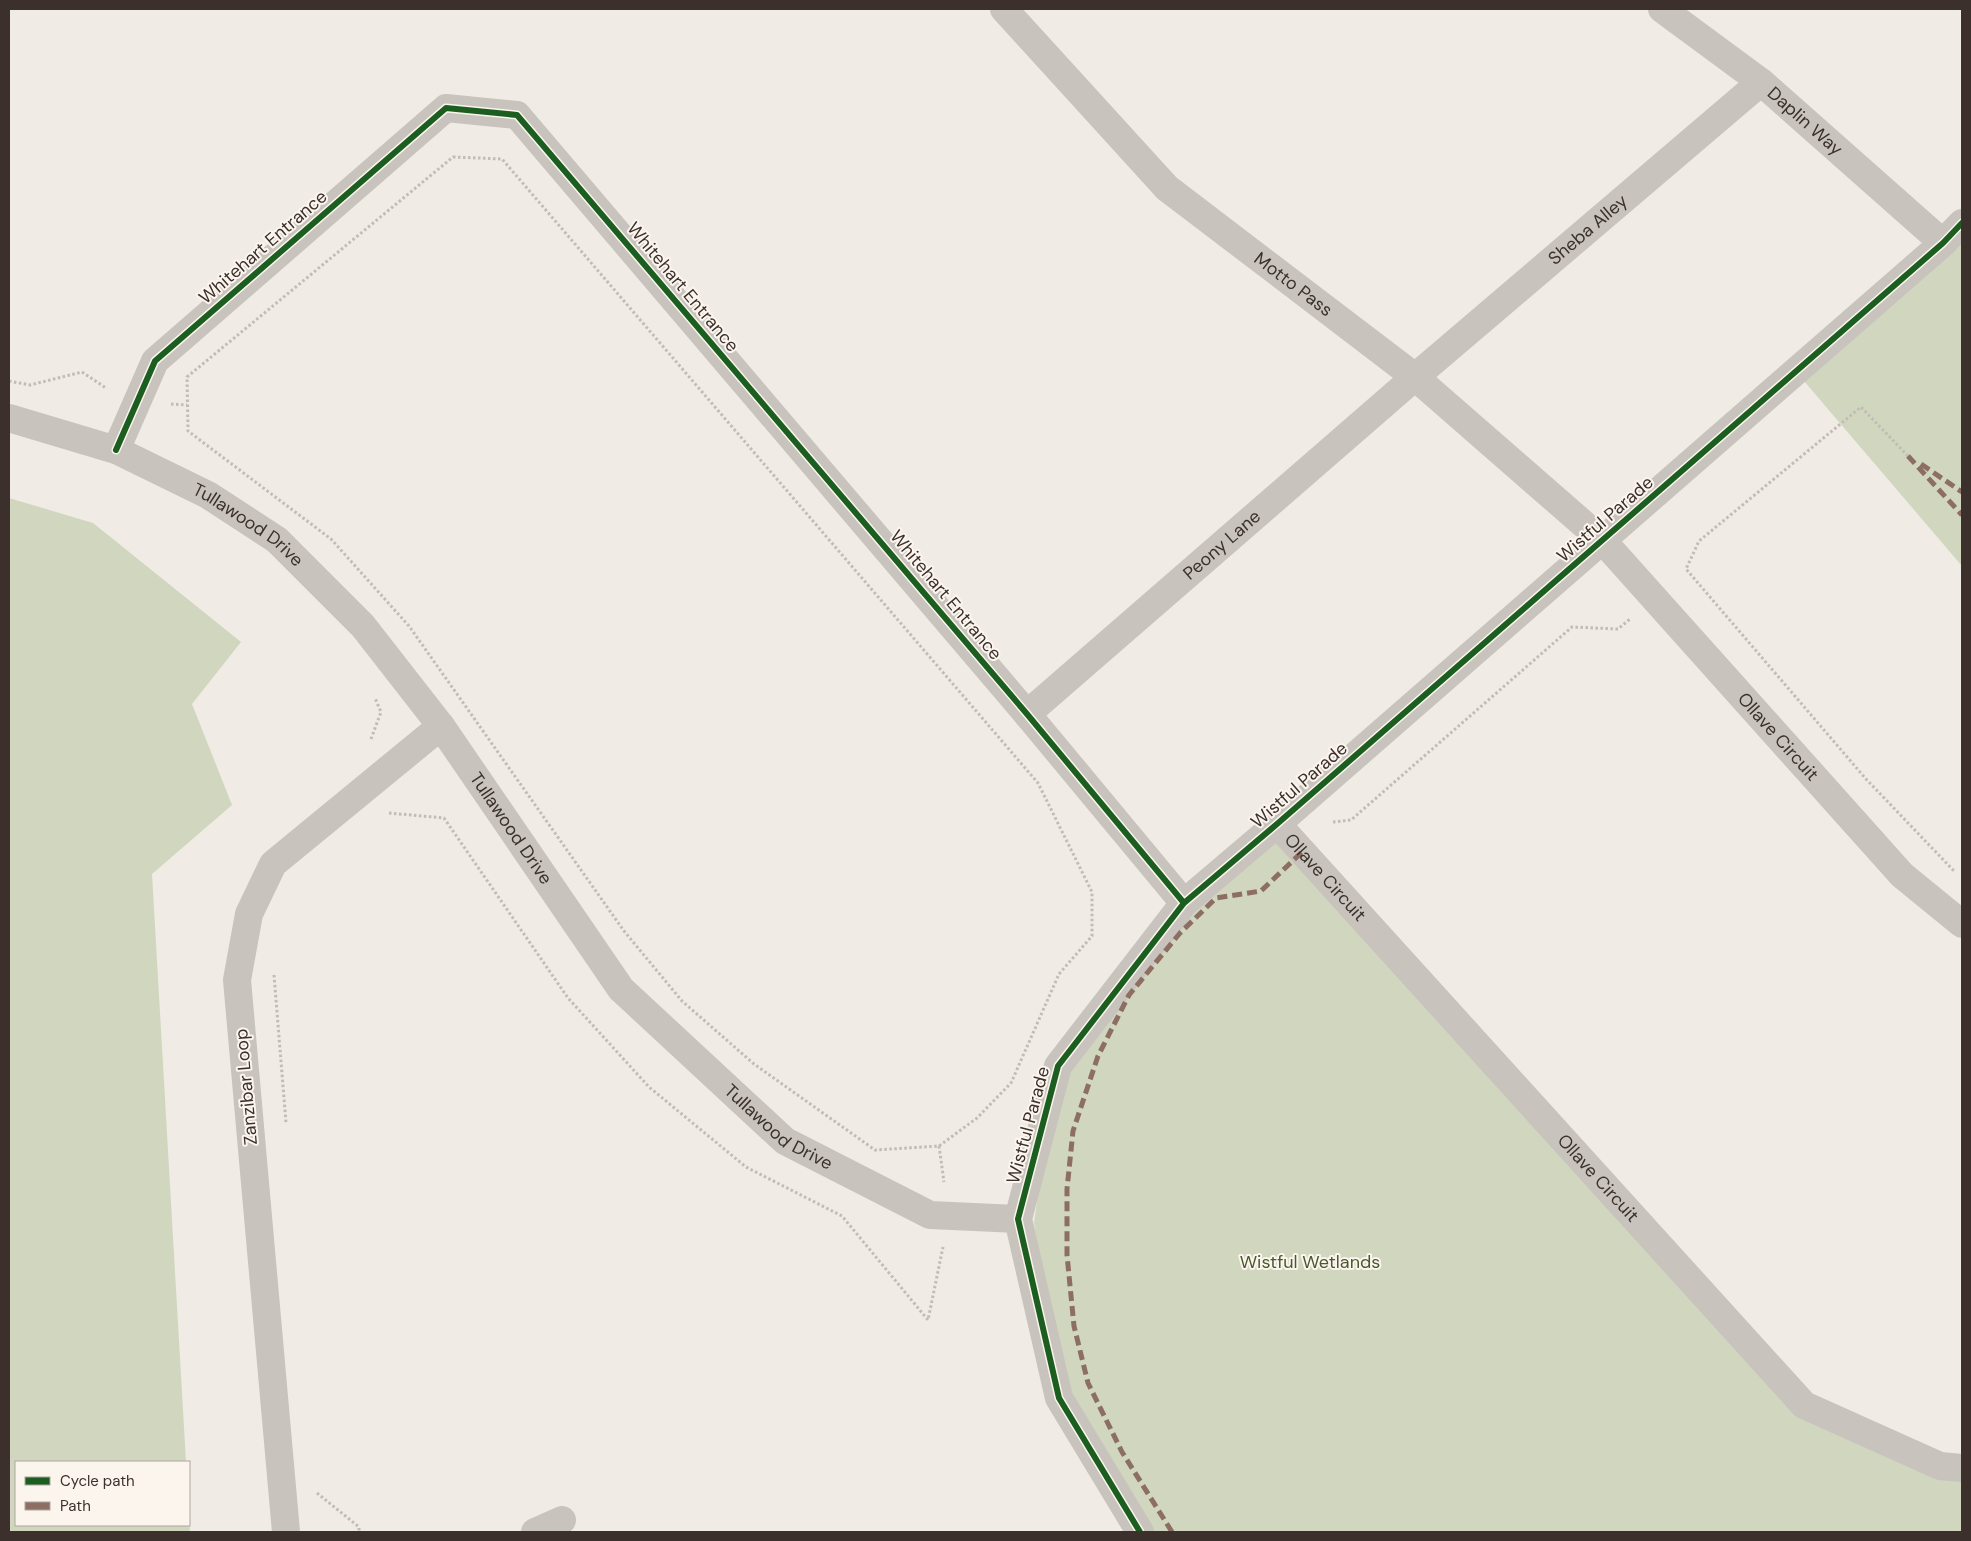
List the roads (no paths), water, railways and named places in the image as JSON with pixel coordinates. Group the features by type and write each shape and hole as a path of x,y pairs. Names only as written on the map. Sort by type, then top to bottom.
{"street":[{"name":"Motto Pass","path":"1004,9 1167,188 1415,377 1603,541"},
{"name":"Daplin Way","path":"1662,9 1761,82 1943,243"},
{"name":"Sheba Alley","path":"1415,377 1761,82"},
{"name":"Whitehart Entrance","path":"116,450 155,361 446,108 517,115 1027,714 1184,902"},
{"name":"Wistful Parade","path":"1140,1532 1059,1398 1018,1219 1058,1066 1184,902 1277,824 1603,541 1943,243 1962,223"},
{"name":"Peony Lane","path":"1027,714 1415,377"},
{"name":"Tullawood Drive","path":"9,418 116,450 208,495 277,540 364,626 442,726 621,990 785,1141 930,1215 1018,1219"},
{"name":"Ollave Circuit","path":"1603,541 1902,876 1962,924"},
{"name":"Zanzibar Loop","path":"286,1532 237,980 249,914 273,864 442,726"},
{"name":"Ollave Circuit","path":"1277,824 1804,1405 1940,1466 1962,1468"},
{"path":"535,1532 562,1520"}],"park label":[{"name":"Wistful Wetlands","path":"1310,1262"}]}
